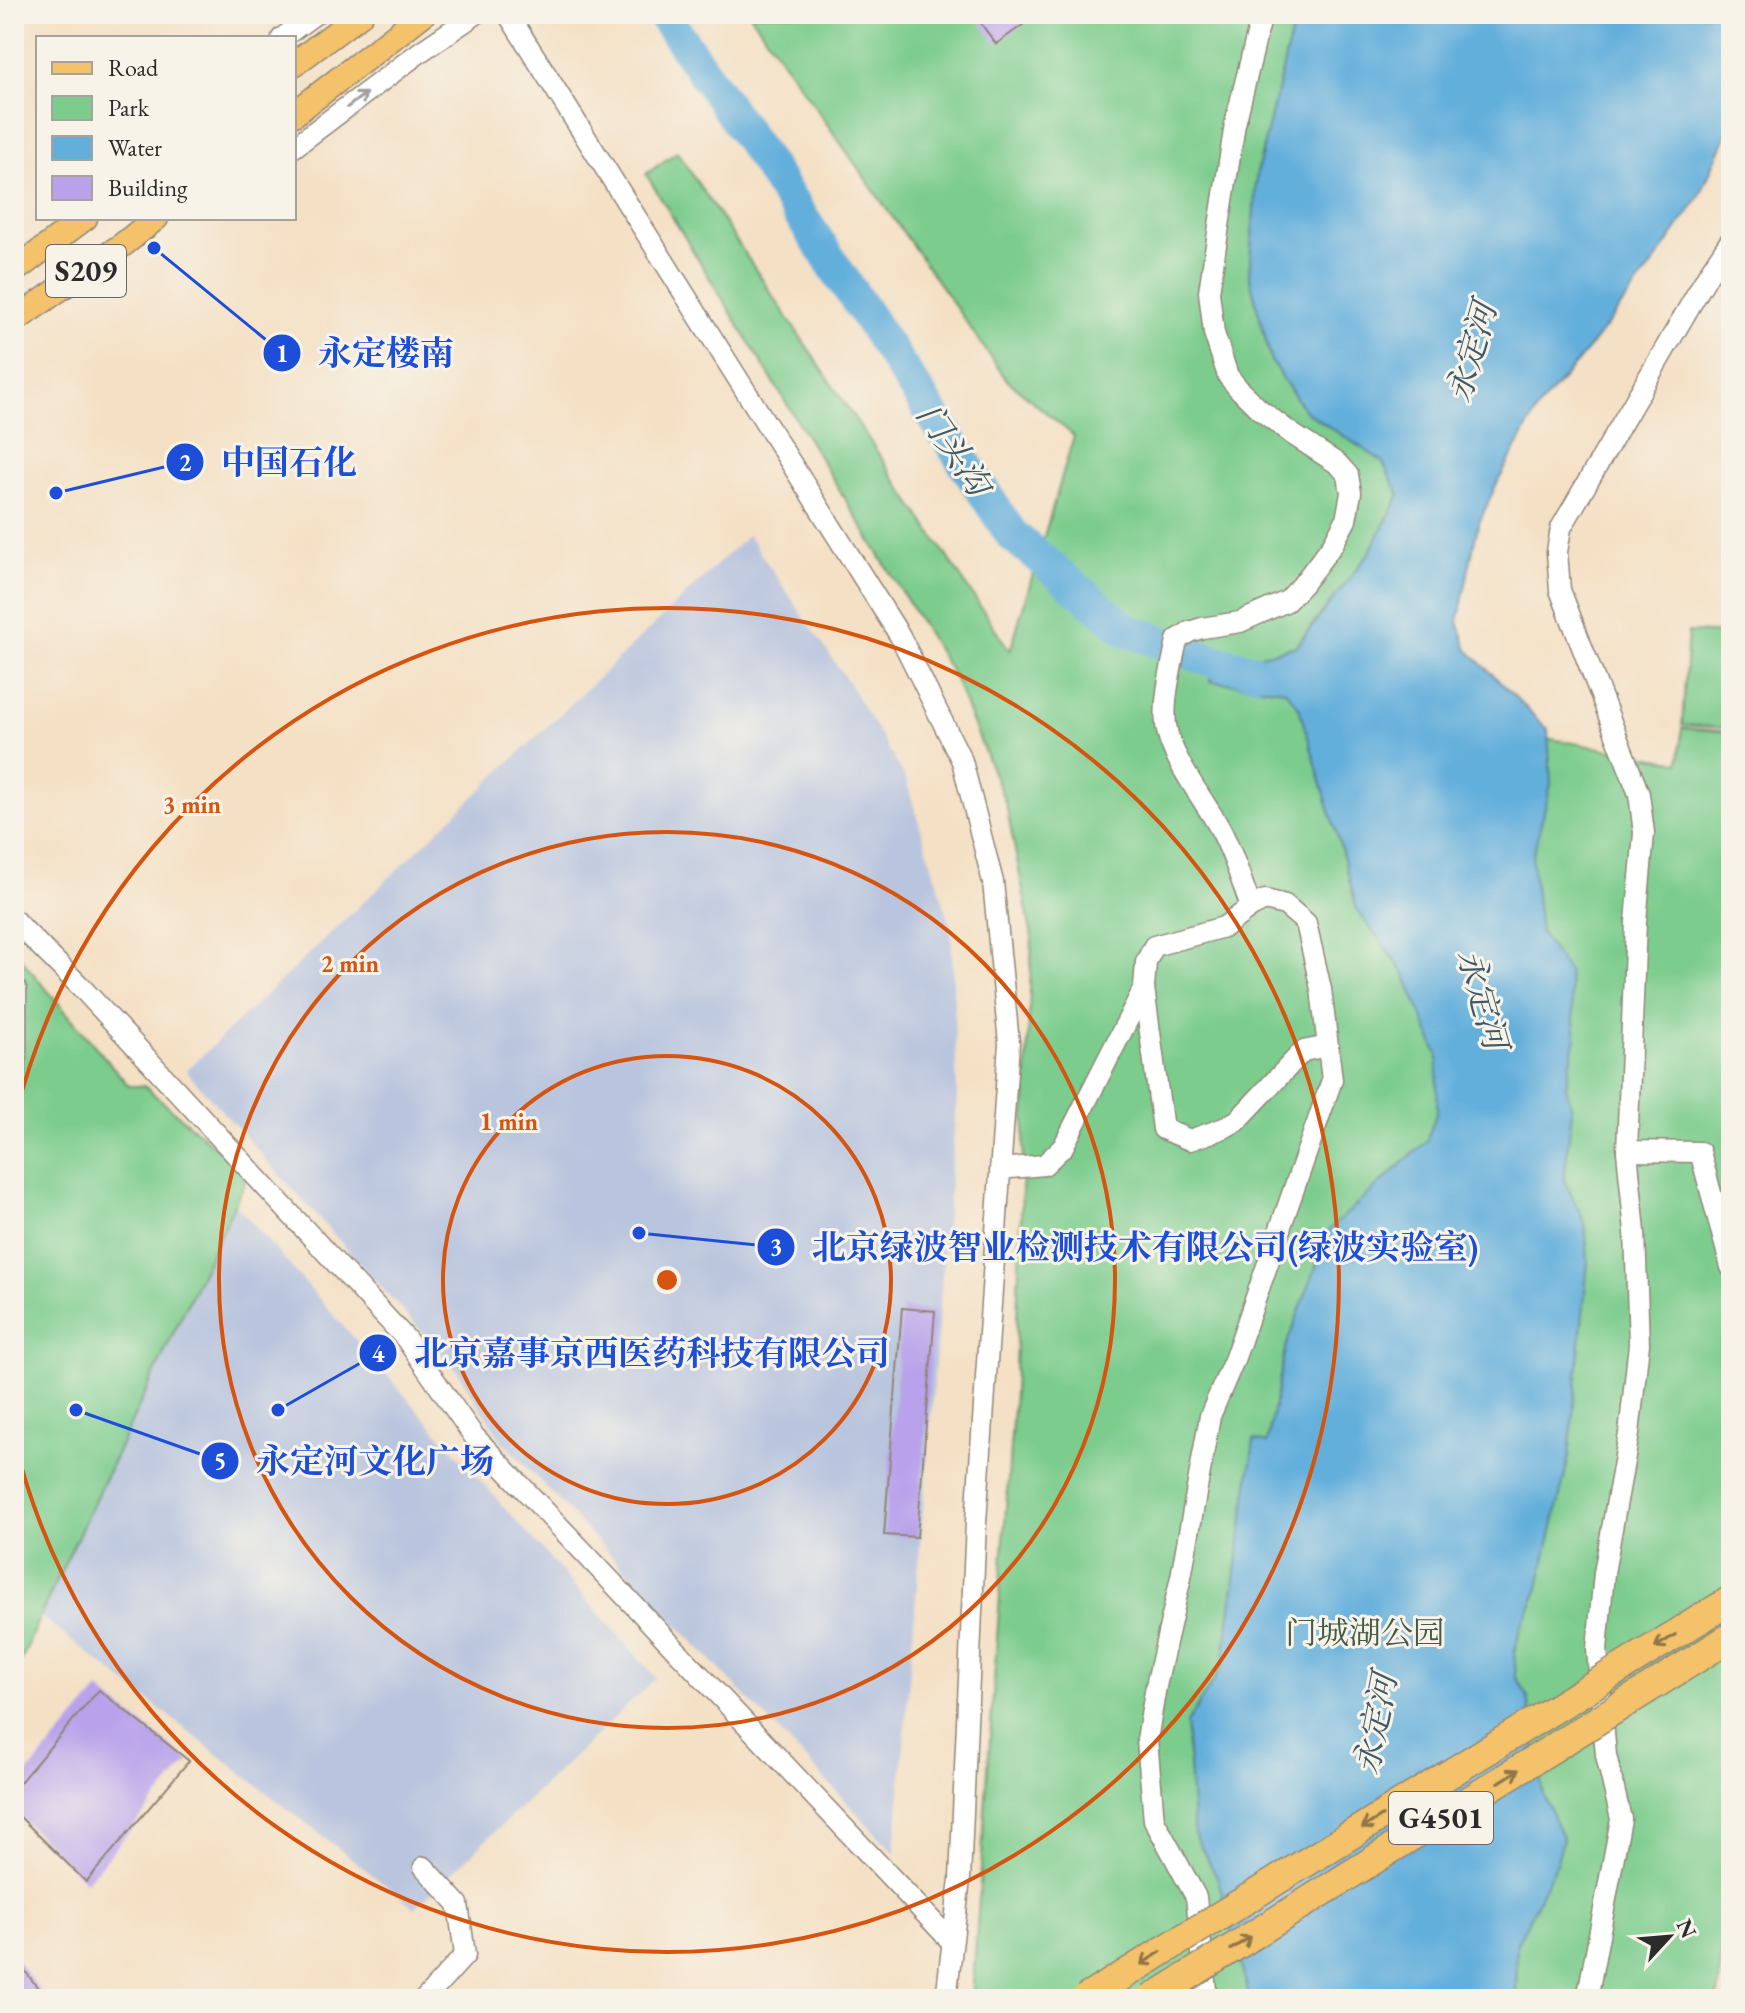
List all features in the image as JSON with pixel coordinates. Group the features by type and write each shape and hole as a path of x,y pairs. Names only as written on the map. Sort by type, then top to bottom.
{"highway":[{"name":"G4501","path":"1085,1999 1731,1600"},
{"name":"G4501","path":"1151,1999 1731,1637"}],"main road":[{"path":"296,63 361,14"},
{"path":"296,112 423,14"},
{"name":"S209","path":"14,271 82,220"},
{"name":"S209","path":"14,321 154,220"}],"street":[{"path":"285,36 315,14"},
{"path":"296,145 476,14"},
{"path":"508,14 900,636 962,761 993,882 1009,1043 976,1522 960,1879 946,1999"},
{"path":"1251,907 1221,830 1178,759 1166,728 1177,640 1202,628 1240,622 1287,601 1333,544 1346,520 1351,493 1348,475 1338,464 1281,426 1238,388 1228,376 1214,333 1209,292 1214,258 1235,124 1262,14"},
{"path":"1587,1999 1621,1819 1606,1755 1597,1649 1604,1573 1629,1434 1639,1344 1635,1232 1627,1151 1636,922 1644,833 1639,794 1560,590 1557,552 1561,528 1731,240"},
{"path":"1207,1999 1196,1897 1154,1820 1147,1740 1210,1416 1234,1360 1332,1080 1328,1046 1321,989 1306,923 1285,905 1265,900 1224,927 1154,946 1146,962 1144,988 1163,1129 1190,1140 1224,1128 1238,1120 1303,1051 1328,1046"},
{"path":"14,920 81,987 406,1339 473,1435 952,1942"},
{"path":"14,987 14,1079"},
{"path":"1000,1169 1044,1165 1063,1147 1144,988"},
{"path":"1627,1151 1700,1152 1731,1267"},
{"path":"424,1867 458,1904 465,1955 425,1999"}],"shaded area":[{"path":"748,535 847,680 905,777 951,927 957,1094 895,1853 502,1441 458,1372 186,1071"},
{"path":"235,1204 656,1678 415,1908 40,1616"}],"green space":[{"name":"门城湖公园","path":"750,14 1296,14 1257,173 1249,275 1271,361 1305,411 1382,461 1400,495 1369,553 1296,646 1258,656 1222,647 1321,698 1679,762 1682,728 1731,732 1731,1828 1718,1999 972,1999 1014,1393 1032,937 1006,804 954,677 646,174 677,152 1010,651 1074,436 1006,379"},
{"path":"1688,632 1731,634 1731,728 1682,725"},
{"path":"14,951 129,1086 144,1086 248,1175 40,1616 14,1678"}],"water":[{"name":"永定河","path":"1296,14 1731,14 1731,125 1700,195 1657,259 1594,342 1538,408 1478,525 1458,622 1468,650 1548,730 1551,784 1532,859 1540,932 1568,971 1576,1037 1566,1086 1572,1110 1564,1180 1585,1222 1588,1261 1569,1457 1538,1591 1521,1628 1514,1653 1516,1676 1528,1697 1542,1792 1563,1840 1556,1864 1517,1943 1516,1999 1248,1999 1218,1879 1194,1834 1186,1724 1223,1666 1254,1440 1267,1443 1285,1349 1330,1229 1426,1142 1437,1112 1438,1056 1406,976 1357,910 1299,707 1285,690 1210,681 1211,660 1217,646 1258,656 1297,646 1369,553 1400,495 1382,461 1305,411 1271,361 1249,275 1257,173"}],"building":[{"path":"974,14 1038,14 996,44"},
{"path":"902,1308 935,1311 917,1537 884,1535"},
{"path":"99,1690 189,1761 86,1882 14,1811 14,1789"},
{"path":"14,1956 46,1999 14,1999"}],"waterway":[{"name":"门头沟","path":"663,14 760,154 1012,535 1127,630 1210,660 1254,671"}],"place":[{"name":"永定楼南","path":"154,248"},
{"name":"中国石化","path":"56,493"},
{"name":"北京绿波智业检测技术有限公司(绿波实验室)","path":"639,1233"},
{"name":"永定河文化广场","path":"76,1410"},
{"name":"北京嘉事京西医药科技有限公司","path":"278,1410"}]}
